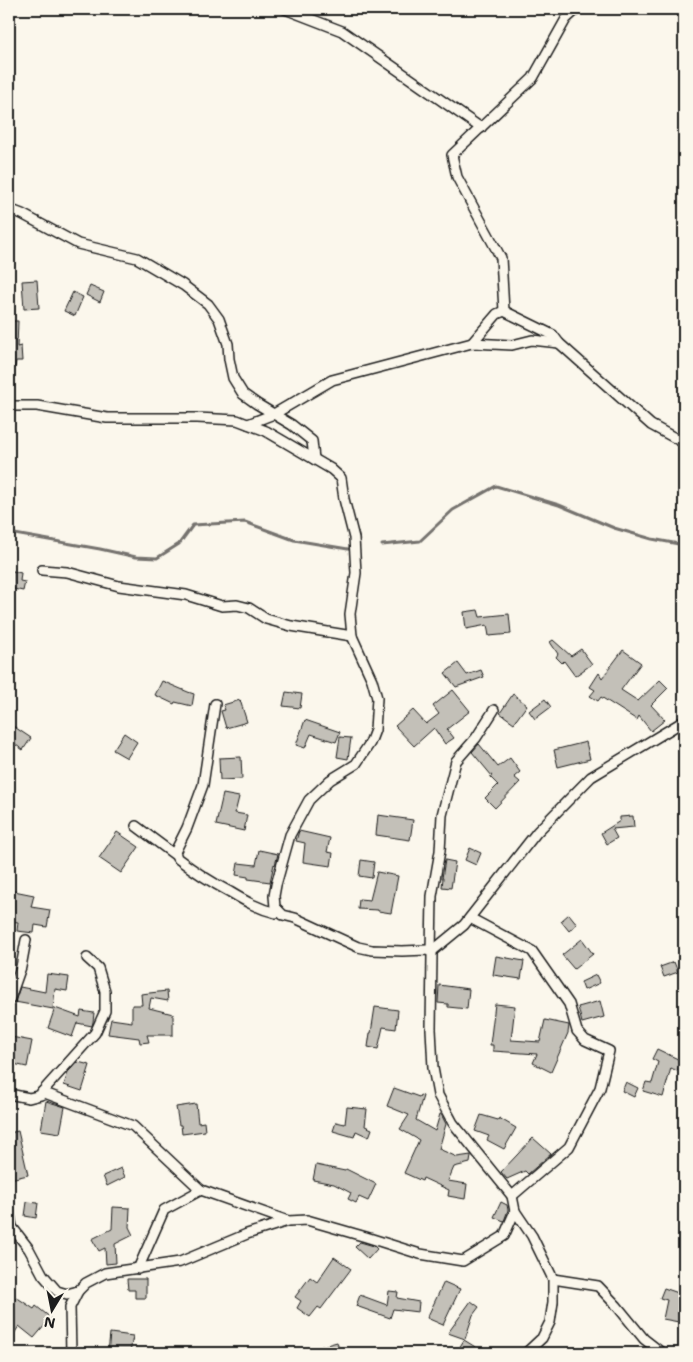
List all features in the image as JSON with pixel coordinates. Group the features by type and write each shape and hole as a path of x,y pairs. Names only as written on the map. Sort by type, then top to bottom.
{"street":[{"path":"285,9 342,31 482,128"},
{"path":"504,311 501,258 456,178 452,155 533,78 566,19 576,9"},
{"path":"9,209 78,244 137,258 183,285 208,304 219,319 228,344 233,378 243,394 312,440 314,459"},
{"path":"472,343 497,314 504,311 553,335 559,343 651,425 684,442"},
{"path":"248,424 274,414 332,380 472,343 512,345 532,340 559,343"},
{"path":"9,406 37,406 107,418 236,420 266,431 331,469 341,478 344,499 354,538 356,573 350,614 352,636 372,680 377,698 375,730 370,743 356,764 330,780 309,800 290,835 276,885 275,907 283,915 294,918 358,948 402,951 427,950 431,952"},
{"path":"42,570 67,572 119,586 186,595 222,606 237,605 249,608 266,618 291,626 352,636"},
{"path":"175,855 203,785 215,704"},
{"path":"494,710 476,738 456,761 442,815 440,851 432,896 431,1029 433,1068 438,1096 453,1123 512,1196 515,1211 532,1236 553,1279 553,1302 550,1322 542,1338 526,1353"},
{"path":"431,952 464,925 537,832 591,777 684,721"},
{"path":"136,826 200,875 265,911 276,913 278,910"},
{"path":"470,918 532,951 569,1004 577,1031 585,1040 609,1051 600,1088 569,1147 512,1196"},
{"path":"9,1001 21,967 26,940"},
{"path":"9,1094 29,1098 41,1095 95,1033 105,1011 105,991 98,968 87,958"},
{"path":"42,1092 133,1126 201,1190 288,1221"},
{"path":"138,1269 164,1210 201,1190"},
{"path":"9,1210 12,1227 29,1249 43,1275 70,1307"},
{"path":"71,1353 70,1307 78,1291 86,1283 105,1273 180,1262 247,1234 288,1221 307,1220 420,1254 463,1261 504,1236 515,1211"},
{"path":"553,1279 598,1286 644,1339 662,1353"},
{"path":"58,1292 67,1294 78,1291"}],"building":[{"path":"37,280 39,308 24,309 22,281"},
{"path":"90,286 104,292 100,302 86,295"},
{"path":"73,292 83,297 75,316 64,311"},
{"path":"9,321 18,321 17,347 21,346 22,361 16,361 15,367 9,366"},
{"path":"9,570 21,573 20,581 25,582 23,591 9,588"},
{"path":"478,610 480,617 509,614 511,634 489,636 487,625 466,629 464,612"},
{"path":"553,640 571,656 581,649 592,664 575,676 564,661 562,663 556,657 558,654 550,642"},
{"path":"623,650 641,663 621,690 638,701 660,680 668,688 651,705 665,720 651,731 639,716 637,720 601,697 598,701 590,696 595,690 590,687 599,673 602,678"},
{"path":"458,663 467,675 481,670 484,677 456,687 445,673"},
{"path":"162,681 194,694 192,706 175,702 174,704 155,695"},
{"path":"453,690 470,711 447,729 454,738 445,744 434,728 414,746 395,726 413,710 426,724 439,714 433,706"},
{"path":"286,692 302,694 300,708 283,706"},
{"path":"513,694 527,705 514,723 500,713"},
{"path":"545,699 551,707 535,719 529,711"},
{"path":"240,700 247,722 226,728 221,711 225,710 223,705"},
{"path":"305,720 340,732 336,742 311,734 305,748 296,745"},
{"path":"13,726 31,738 23,750 9,740 9,733"},
{"path":"124,733 137,742 127,758 113,750"},
{"path":"340,737 351,738 348,759 337,757"},
{"path":"586,742 590,759 558,767 554,750"},
{"path":"479,744 498,767 510,758 520,772 514,777 520,782 495,808 485,798 498,785 472,752"},
{"path":"241,757 242,779 220,780 219,758"},
{"path":"223,794 239,797 235,813 247,815 244,831 216,825"},
{"path":"378,815 413,820 410,840 376,835"},
{"path":"633,816 634,827 612,829 617,838 607,844 601,833 620,821 620,817"},
{"path":"299,831 330,838 327,852 333,853 331,866 303,862 305,843 296,841"},
{"path":"117,832 139,847 121,873 99,858"},
{"path":"470,848 481,853 476,865 465,860"},
{"path":"259,850 278,854 270,882 236,875 238,863 256,865"},
{"path":"361,860 374,862 372,878 359,876"},
{"path":"445,860 455,862 451,888 442,887"},
{"path":"377,872 398,876 391,913 358,909 359,899 370,900"},
{"path":"9,890 34,895 31,907 50,910 47,927 35,925 34,933 17,931 18,922 9,921 11,899 9,898"},
{"path":"569,914 577,924 569,931 561,921"},
{"path":"582,939 593,954 574,969 562,955"},
{"path":"496,956 524,961 521,979 493,975"},
{"path":"674,962 678,972 664,977 660,967"},
{"path":"47,974 69,977 67,991 55,989 53,1009 15,1002 20,987 45,992"},
{"path":"596,975 600,983 584,990 581,982"},
{"path":"439,985 469,989 467,1009 448,1007 448,1004 438,1003"},
{"path":"167,991 168,1001 151,998 149,1008 173,1014 173,1035 147,1035 149,1042 140,1043 139,1038 108,1034 111,1019 132,1022 132,1005 142,1005 141,994"},
{"path":"600,1001 604,1017 582,1023 578,1007"},
{"path":"495,1004 515,1006 511,1040 540,1042 545,1020 569,1025 568,1033 551,1072 533,1063 537,1054 493,1051 493,1045 490,1045"},
{"path":"375,1007 398,1010 396,1029 383,1027 378,1049 368,1047"},
{"path":"55,1008 80,1017 81,1011 94,1013 92,1026 77,1023 72,1037 48,1028"},
{"path":"11,1037 32,1041 27,1067 9,1063"},
{"path":"657,1049 682,1061 677,1071 671,1068 663,1097 643,1091 646,1082 652,1083 658,1062 652,1059"},
{"path":"78,1062 90,1065 82,1091 64,1085 68,1072"},
{"path":"626,1082 638,1088 634,1097 622,1091"},
{"path":"394,1088 419,1097 420,1095 423,1096 416,1120 435,1131 441,1114 446,1124 439,1149 457,1157 471,1155 470,1163 454,1167 448,1181 467,1184 465,1199 448,1196 449,1190 423,1178 422,1181 404,1173 419,1140 400,1129 409,1115 387,1106"},
{"path":"46,1101 65,1107 60,1133 41,1130"},
{"path":"196,1104 198,1123 204,1122 205,1131 182,1134 176,1107"},
{"path":"347,1107 367,1109 365,1126 372,1129 369,1137 356,1131 354,1137 333,1131 336,1122 345,1124"},
{"path":"481,1115 498,1120 499,1118 516,1128 504,1149 487,1140 489,1136 475,1131"},
{"path":"18,1131 28,1175 10,1179 9,1133"},
{"path":"533,1138 551,1154 528,1174 525,1171 507,1179 501,1172"},
{"path":"316,1165 345,1171 346,1169 376,1184 368,1201 359,1197 356,1203 348,1199 351,1193 334,1184 313,1180"},
{"path":"121,1168 125,1177 107,1186 103,1176"},
{"path":"27,1202 38,1203 36,1218 25,1216"},
{"path":"501,1202 507,1205 508,1210 504,1221 494,1217"},
{"path":"113,1207 130,1208 129,1227 133,1235 115,1244 116,1263 106,1264 105,1248 99,1251 92,1239 112,1229"},
{"path":"360,1242 374,1246 377,1249 368,1259 355,1247"},
{"path":"334,1257 351,1269 321,1309 318,1307 310,1317 297,1308 301,1301 295,1297 310,1277 317,1282"},
{"path":"127,1279 146,1279 146,1298 135,1298 135,1290 128,1290"},
{"path":"444,1282 460,1289 443,1325 427,1318"},
{"path":"664,1288 684,1295 684,1323 663,1319 667,1300 660,1298"},
{"path":"389,1291 398,1292 397,1298 419,1302 418,1312 393,1309 390,1318 356,1306 360,1295 387,1305"},
{"path":"16,1297 34,1309 36,1306 51,1318 34,1338 19,1326 14,1334 9,1330 9,1309"},
{"path":"471,1301 479,1307 473,1315 465,1339 448,1333"},
{"path":"110,1333 133,1336 130,1353 108,1353"},
{"path":"464,1340 485,1353 456,1353"},
{"path":"337,1342 340,1353 305,1353 305,1351"}],"waterway":[{"path":"382,545 420,541 453,510 496,486 559,505 614,528 652,539 684,545"},
{"path":"9,533 136,557 157,558 179,544 193,525 245,522 294,540 354,550"}]}
